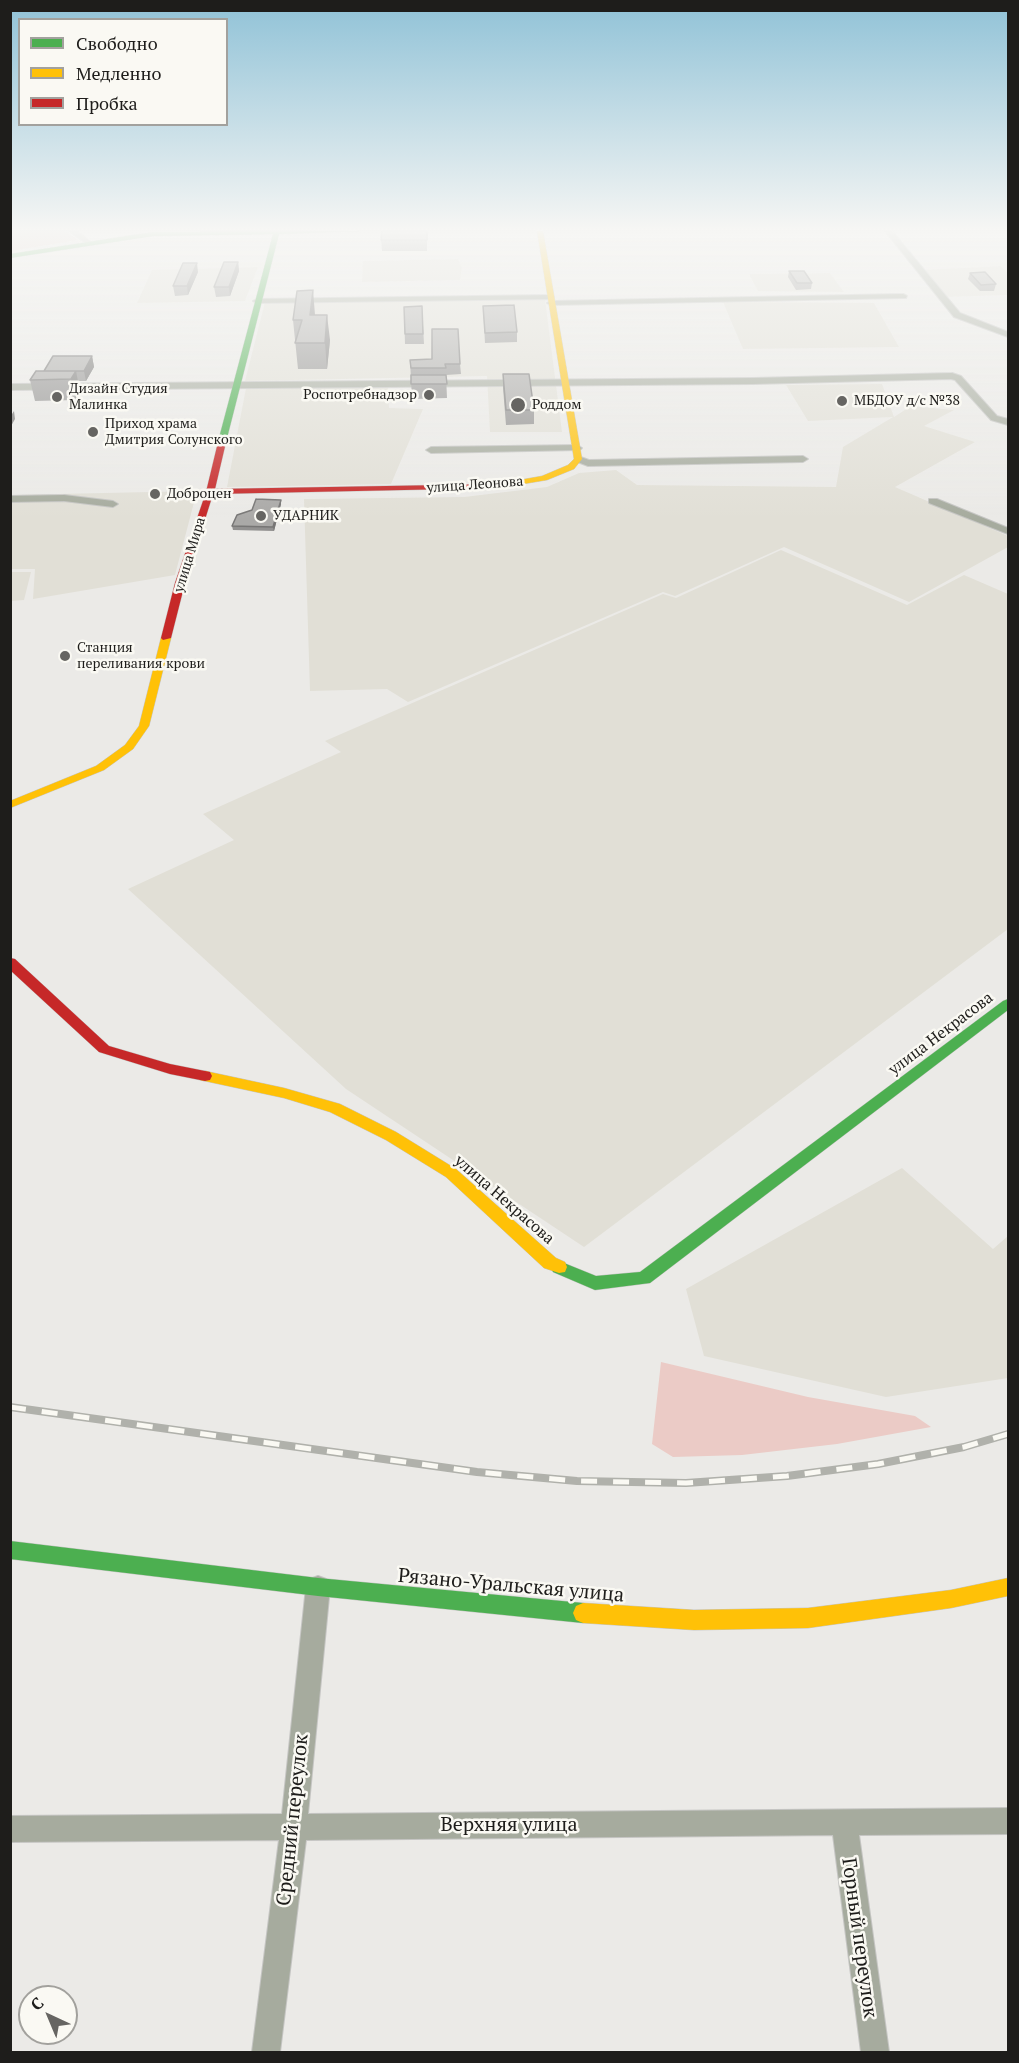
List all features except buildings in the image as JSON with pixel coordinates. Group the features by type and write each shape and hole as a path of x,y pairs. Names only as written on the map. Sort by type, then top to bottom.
{"street":[{"name":"улица Мира","path":"10,806 100,768 129,747 144,726 179,586 210,492 235,385 252,327"},
{"path":"556,327 577,453 588,463 803,459"},
{"path":"988,327 1008,335"},
{"path":"10,387 753,381 952,376 958,378 994,418 1008,422"},
{"path":"431,450 577,453"},
{"name":"улица Леонова","path":"210,492 500,486 552,475 571,467 577,453"},
{"path":"10,499 64,498 113,504"},
{"path":"933,501 1008,531"},
{"name":"улица Некрасова","path":"10,962 104,1049 170,1069 284,1093 335,1108 391,1136 451,1173 550,1263 595,1283 644,1278 1008,1004"},
{"name":"Рязано-Уральская улица","path":"10,1550 318,1587 608,1616 694,1620 808,1618 951,1599 1008,1587"},
{"name":"Средний переулок","path":"266,2052 294,1827 318,1587"},
{"name":"Верхняя улица","path":"10,1829 1008,1821"},
{"name":"Горный переулок","path":"844,1822 875,2052"}],"shaded area":[{"path":"259,327 549,327 562,432 490,432 487,376 245,381"},
{"path":"734,327 888,327 899,347 743,349"},
{"path":"882,384 894,417 911,406 954,410 924,426 975,442 895,487 1008,536 1008,547 909,602 784,547 675,596 663,592 408,702 387,689 310,691 304,499 464,497 547,487 579,473 616,470 637,485 836,487 843,447 893,417 808,421 786,385"},
{"path":"388,386 389,408 423,409 391,484 227,487 246,388"},
{"path":"197,491 175,575 33,599 35,569 11,569 10,495"},
{"path":"781,550 907,605 964,575 1008,594 1008,929 584,1247 346,1089 128,889 234,840 203,814 341,752 325,741 663,594 676,598"},
{"path":"11,572 31,572 24,600 11,601"},
{"path":"902,1168 993,1249 1008,1236 1008,1378 886,1397 704,1356 686,1289"},
{"path":"661,1362 808,1397 915,1416 931,1427 837,1444 742,1455 673,1457 652,1444"}],"railway":[{"path":"10,1407 477,1472 577,1481 686,1483 787,1476 878,1464 964,1447 1008,1434"}],"traffic: fast":[{"path":"223,438 252,327"},
{"path":"559,1267 595,1283 644,1278 1008,1004"},
{"path":"10,1550 318,1587 583,1613"}],"traffic: slow":[{"path":"517,483 544,478 571,467 578,459 556,327"},
{"path":"10,805 100,768 129,747 144,726 166,638"},
{"path":"205,1076 284,1093 335,1108 391,1136 451,1173 550,1263 559,1267"},
{"path":"583,1613 694,1620 808,1618 951,1599 1008,1587"}],"traffic: jam":[{"path":"166,638 180,583 210,492 223,438"},
{"path":"210,492 500,486 517,483"},
{"path":"10,962 104,1049 170,1069 205,1076"}],"place":[{"name":"Роспотребнадзор","path":"429,395"},
{"name":"Дизайн Студия Малинка","path":"57,397"},
{"name":"МБДОУ д/с №38","path":"842,401"},
{"name":"Роддом","path":"518,405"},
{"name":"Приход храма Дмитрия Солунского","path":"93,432"},
{"name":"Доброцен","path":"155,494"},
{"name":"УДАРНИК","path":"261,516"},
{"name":"Станция переливания крови","path":"65,656"}]}
